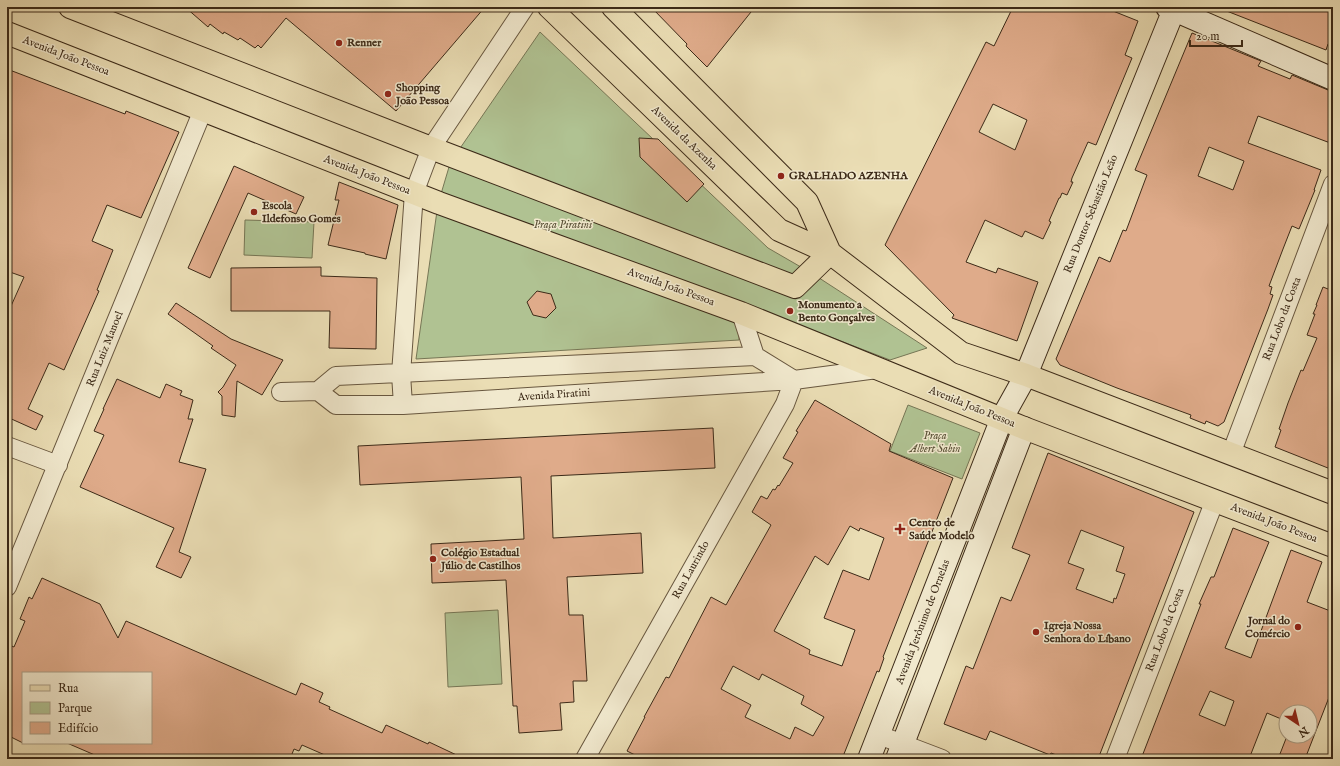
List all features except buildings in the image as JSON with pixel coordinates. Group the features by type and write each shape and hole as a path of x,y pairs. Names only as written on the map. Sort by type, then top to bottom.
{"main road":[{"path":"70,7 431,148 795,287 830,253"},
{"name":"Avenida da Azenha","path":"549,7 779,230 830,253 961,353 1026,374"},
{"name":"Avenida da Azenha","path":"613,7 807,202 830,253"},
{"name":"Avenida João Pessoa","path":"7,33 414,193 741,313 1024,428 1333,546"},
{"path":"1026,374 1333,493"}],"street":[{"path":"402,405 401,374 414,193 431,148 525,7"},
{"path":"1172,8 1333,79"},
{"name":"Rua Doutor Sebastião Leão","path":"1002,418 1026,374 1172,8"},
{"name":"Rua Luiz Manoel","path":"7,587 203,110"},
{"name":"Rua Lobo da Costa","path":"1231,454 1333,184"},
{"path":"741,313 755,356"},
{"path":"281,392 318,391 336,376 755,356 794,380"},
{"name":"Avenida Piratini","path":"318,391 336,405 402,405 794,380 877,369"},
{"name":"Rua Laurindo","path":"585,759 785,404 794,380"},
{"name":"Avenida Jerônimo de Ornelas","path":"870,759 1002,418"},
{"path":"900,751 1024,428"},
{"path":"7,446 58,465"},
{"name":"Rua Lobo da Costa","path":"1115,759 1215,500"},
{"path":"943,571 966,579"},
{"path":"879,735 900,751 942,759"}],"green space":[{"name":"Praça Piratini","path":"540,32 768,248 813,274 927,348 890,360 742,303 740,312 739,340 416,359 438,204 449,167 454,157"},
{"path":"245,220 314,222 312,258 244,255"},
{"name":"Praça Albert Sabin","path":"908,405 980,433 962,479 890,451"},
{"path":"498,610 502,684 448,687 445,613"}],"place":[{"name":"Renner","path":"339,43"},
{"name":"Shopping João Pessoa","path":"388,94"},
{"name":"GRALHADO AZENHA","path":"781,176"},
{"name":"Escola Ildefonso Gomes","path":"254,212"},
{"name":"Monumento a Bento Gonçalves","path":"790,311"},
{"name":"Centro de Saúde Modelo","path":"900,529"},
{"name":"Colégio Estadual Júlio de Castilhos","path":"433,559"},
{"name":"Jornal do Comércio","path":"1298,627"},
{"name":"Igreja Nossa Senhora do Líbano","path":"1036,632"}]}
